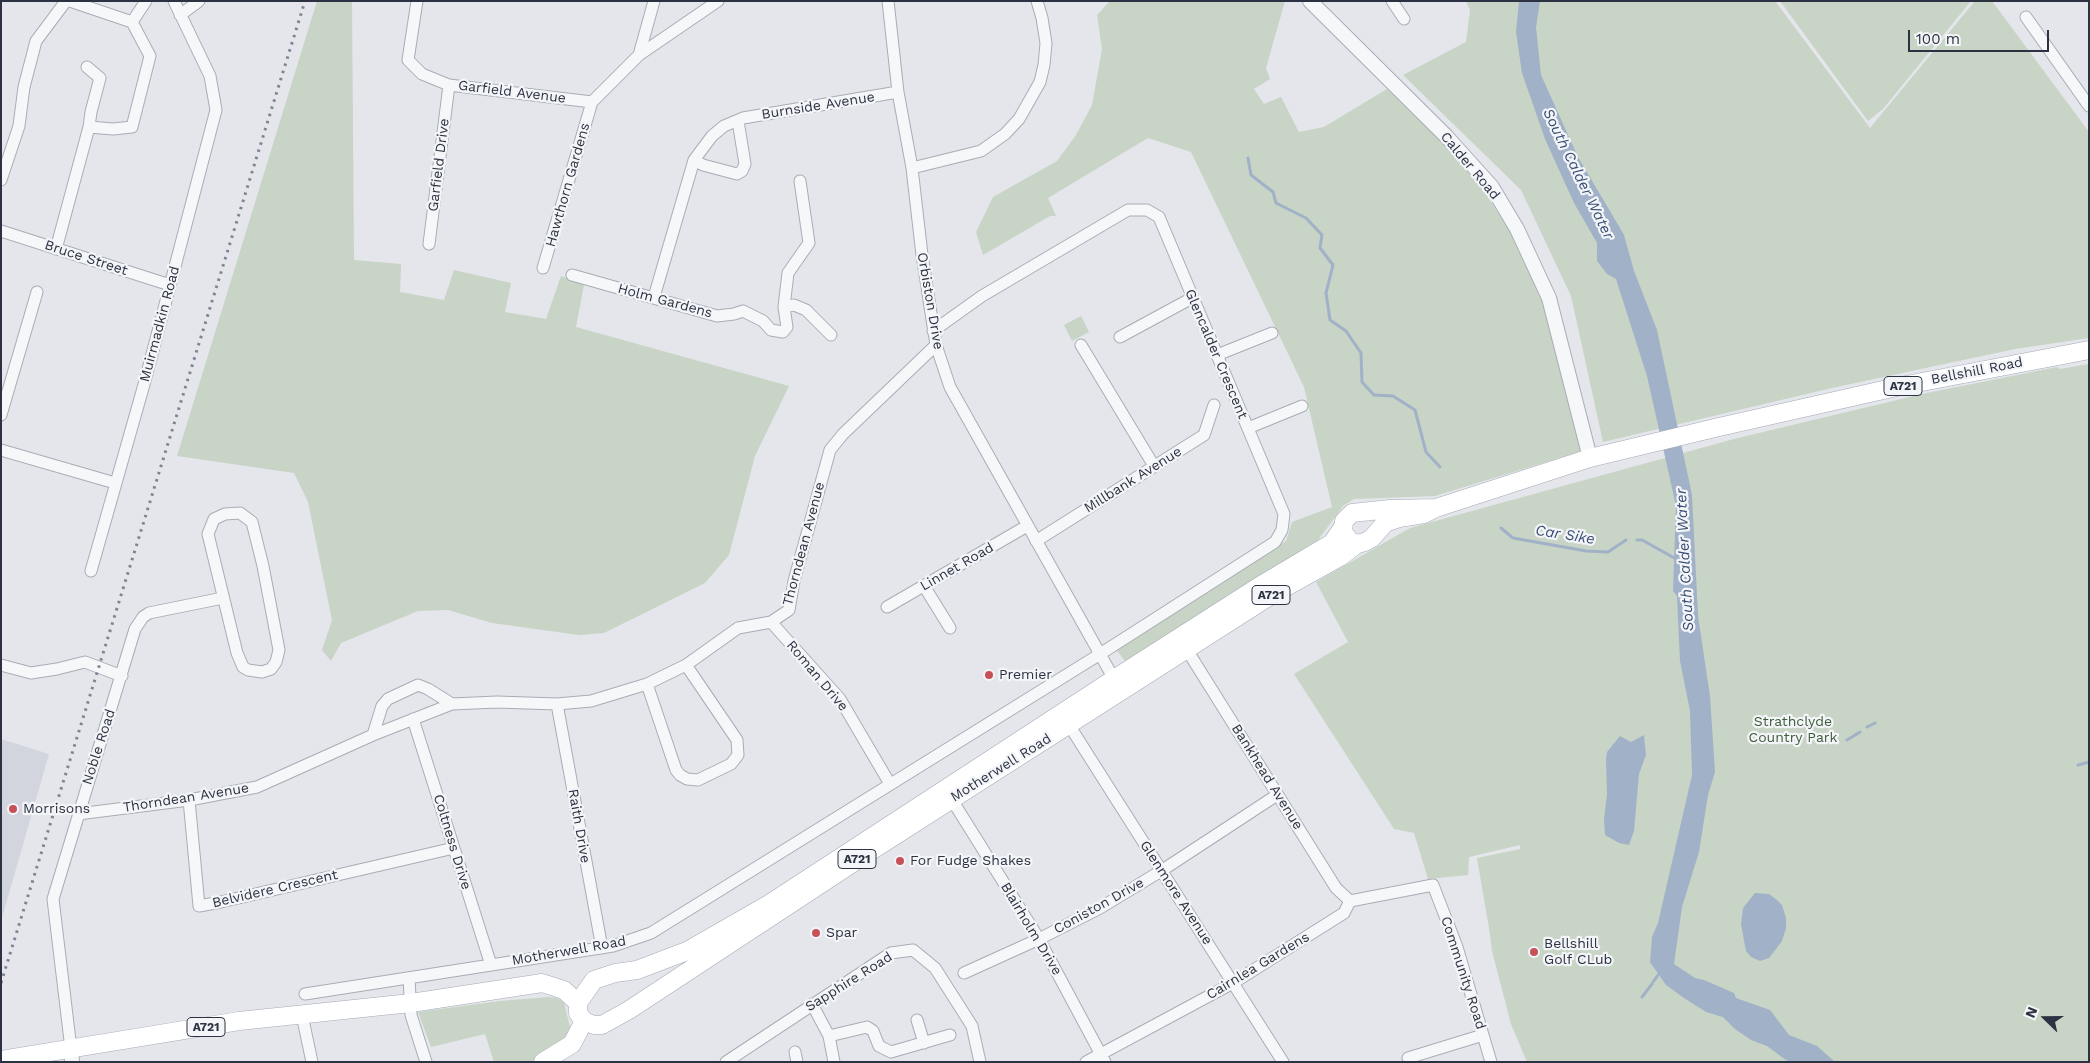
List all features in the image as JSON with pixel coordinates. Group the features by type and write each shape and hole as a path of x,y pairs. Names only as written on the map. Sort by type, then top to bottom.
{"main road":[{"name":"Bellshill Road","path":"1590,458 1901,386 2089,350"},
{"name":"A721","path":"1357,544 1372,538 1375,532 1385,523 1399,518 1424,514 1436,508 1590,458"},
{"name":"A721","path":"1343,527 1347,516 1358,512 1436,508"},
{"path":"1364,512 1375,525 1375,532"},
{"path":"1343,527 1346,537 1357,544"},
{"name":"Motherwell Road","path":"1,1060 72,1055 239,1022 411,1003 542,984 564,990 578,1003 594,980 615,973 637,970 688,952 769,904 1114,679 1258,587 1332,543 1343,527"},
{"name":"Motherwell Road","path":"584,1021 594,1025 602,1025 648,998 850,864 1270,596 1340,557 1357,544"},
{"path":"637,970 648,982 648,998"},
{"path":"543,1062 572,1044 584,1021 578,1013 578,1003"}],"street":[{"path":"1,180 18,126 24,87 36,41 68,1 132,22 150,56 132,127 113,129 89,128"},
{"path":"132,22 146,1"},
{"name":"Muirmadkin Road","path":"91,571 145,381 216,110 210,76 174,1"},
{"path":"180,15 200,1"},
{"name":"Garfield Avenue","path":"417,1 408,60 422,74 448,85 592,102"},
{"path":"639,55 654,1"},
{"path":"592,102 639,55 718,1"},
{"name":"Orbiston Drive","path":"888,1 898,92 912,168 932,331 936,345 950,387 1114,679"},
{"path":"912,168 981,151 1004,134 1019,119 1040,82 1044,65 1046,43 1037,1"},
{"name":"Calder Road","path":"1310,1 1446,136 1492,188 1517,229 1549,298 1590,458"},
{"path":"1392,1 1404,19"},
{"path":"2026,17 2089,106"},
{"path":"56,249 89,128 100,78 87,67"},
{"name":"Garfield Drive","path":"429,244 448,85"},
{"name":"Burnside Avenue","path":"654,298 694,160 707,140 724,126 742,118 898,92"},
{"name":"Hawthorn Gardens","path":"543,268 592,102"},
{"path":"694,160 703,165 737,174 742,171 745,164 738,121"},
{"name":"Holm Gardens","path":"572,275 718,316 743,311 763,321 771,330 783,332 787,327 784,307 788,273 809,243 800,181"},
{"name":"Glencalder Crescent","path":"932,331 982,296 1128,210 1147,210 1159,217 1284,514 1282,530 1275,542 1099,654"},
{"name":"Bruce Street","path":"1,231 170,285"},
{"path":"1,415 37,292"},
{"path":"1120,337 1192,298"},
{"path":"784,307 794,305 806,310 831,335"},
{"path":"1216,355 1272,333"},
{"name":"Thorndean Avenue","path":"78,814 189,800 257,787 373,735 452,704 497,702 557,704 591,701 647,684 686,665 738,628 771,622 789,610 794,581 830,450 843,434 936,345"},
{"path":"1081,346 1154,466"},
{"name":"Millbank Avenue","path":"1036,541 1204,435 1214,405"},
{"path":"1248,428 1302,406"},
{"path":"1,450 115,483"},
{"path":"240,513 252,522 279,650 276,662 271,669 254,672 243,666 223,598 208,534 214,519 225,514 240,513"},
{"name":"Linnet Road","path":"887,607 1027,526"},
{"path":"924,586 950,628"},
{"name":"Noble Road","path":"72,1055 53,899 135,630 143,617 150,613 223,598"},
{"name":"Roman Drive","path":"771,622 840,699 890,784"},
{"name":"Bankhead Avenue","path":"1187,650 1336,888 1350,901"},
{"name":"Motherwell Road","path":"305,994 602,948 651,933 1099,654"},
{"path":"1,665 31,673 84,662 122,676"},
{"path":"647,684 676,770 680,775 687,779 698,780 731,764 738,755 737,740 686,665"},
{"path":"373,735 382,706 388,699 418,685 452,704"},
{"name":"Raith Drive","path":"557,704 602,948"},
{"name":"Coltness Drive","path":"413,719 490,965"},
{"name":"Glenmore Avenue","path":"1069,725 1283,1062"},
{"name":"Coniston Drive","path":"964,973 1039,939 1100,908 1161,872 1278,795"},
{"name":"Belvidere Crescent","path":"189,800 199,906 454,848"},
{"name":"Blairholm Drive","path":"952,800 1039,939 1103,1058"},
{"name":"Community Road","path":"1350,901 1433,885 1457,947 1491,1062"},
{"name":"Cairnlea Gardens","path":"1086,1062 1103,1058 1233,983 1344,913 1350,901"},
{"name":"Sapphire Road","path":"726,1062 891,953 913,950 935,968 972,1026 980,1062"},
{"path":"409,978 411,1015 426,1062"},
{"path":"812,1004 829,1036 834,1062"},
{"path":"302,1015 312,1062"},
{"path":"917,1020 924,1043"},
{"path":"829,1036 868,1027 874,1031 879,1046 891,1052 950,1035"},
{"path":"1408,1058 1483,1035"}],"shaded area":[{"path":"1,739 49,754 1,921"}],"green space":[{"path":"317,1 352,1 354,260 401,264 400,292 444,300 454,270 511,283 505,312 546,319 561,276 584,285 576,327 789,386 755,456 729,555 705,583 604,633 579,635 492,623 448,610 418,611 341,643 331,661 322,650 332,620 308,502 294,473 177,456"},
{"path":"1110,1 1285,1 1266,68 1270,79 1254,89 1264,104 1281,97 1299,132 1324,127 1387,89 1440,140 1484,191 1513,236 1541,294 1582,451 1435,496 1354,499 1343,506 1318,540 1125,661 1115,648 1286,541 1292,522 1332,507 1304,387 1191,152 1148,138 1048,198 1056,216 1050,216 983,255 976,232 993,197 1057,161 1076,135 1092,105 1102,49 1097,15"},
{"path":"1466,1 1775,1 1870,128 1975,1 1992,1 2089,132 2089,338 2015,349 1832,388 1603,442 1571,296 1521,190 1403,75 1466,42 1470,10"},
{"path":"1780,1 1971,1 1883,109 1868,121"},
{"path":"1081,316 1089,332 1072,341 1064,325"},
{"name":"Strathclyde Country Park","path":"2089,364 2089,1062 1527,1062 1511,1024 1492,951 1477,858 1520,849 1520,845 1469,857 1468,875 1428,879 1414,833 1394,829 1294,674 1348,642 1316,582 1410,528 1734,439 1922,394 2057,367 2060,369"},
{"path":"557,998 564,1003 571,1031 568,1037 532,1062 494,1062 485,1034 431,1047 418,1012 500,1001"}],"water":[{"name":"South Calder Water","path":"1519,1 1540,1 1536,27 1541,75 1578,157 1624,235 1634,271 1657,330 1692,495 1698,616 1710,696 1715,772 1708,795 1699,852 1682,907 1674,964 1695,978 1734,993 1736,998 1770,1010 1789,1035 1817,1046 1835,1062 1791,1062 1786,1060 1767,1046 1751,1040 1735,1029 1723,1017 1706,1012 1684,998 1666,985 1650,962 1652,937 1658,923 1692,775 1690,711 1680,661 1677,596 1673,591 1676,506 1647,376 1616,279 1607,274 1597,261 1597,243 1574,203 1545,139 1522,73 1516,32"},
{"path":"1644,735 1646,755 1639,774 1634,831 1629,845 1619,843 1605,835 1606,759 1607,752 1620,736 1631,742"},
{"path":"1755,893 1769,894 1777,900 1782,905 1786,918 1786,928 1782,941 1769,958 1760,961 1751,957 1746,951 1741,924 1743,908"}],"waterway":[{"name":"Car Sike","path":"1248,158 1251,175 1273,192 1276,203 1306,218 1322,235 1320,248 1333,265 1326,293 1330,320 1346,331 1361,353 1362,382 1374,395 1393,396 1415,410 1426,452 1440,467"},
{"name":"Car Sike","path":"1501,528 1513,538 1586,551 1608,552 1626,540"},
{"name":"Car Sike","path":"1637,540 1642,540 1678,560"},
{"path":"1867,727 1875,723"},
{"path":"1847,740 1860,732"},
{"path":"2078,765 2089,762"},
{"path":"1653,982 1658,975"},
{"path":"1642,997 1652,984"}],"railway":[{"path":"1,983 305,1"}],"place":[{"name":"Premier","path":"989,675"},
{"name":"Morrisons","path":"13,809"},
{"name":"For Fudge Shakes","path":"900,861"},
{"name":"Spar","path":"816,933"},
{"name":"Bellshill Golf CLub","path":"1534,952"}]}
